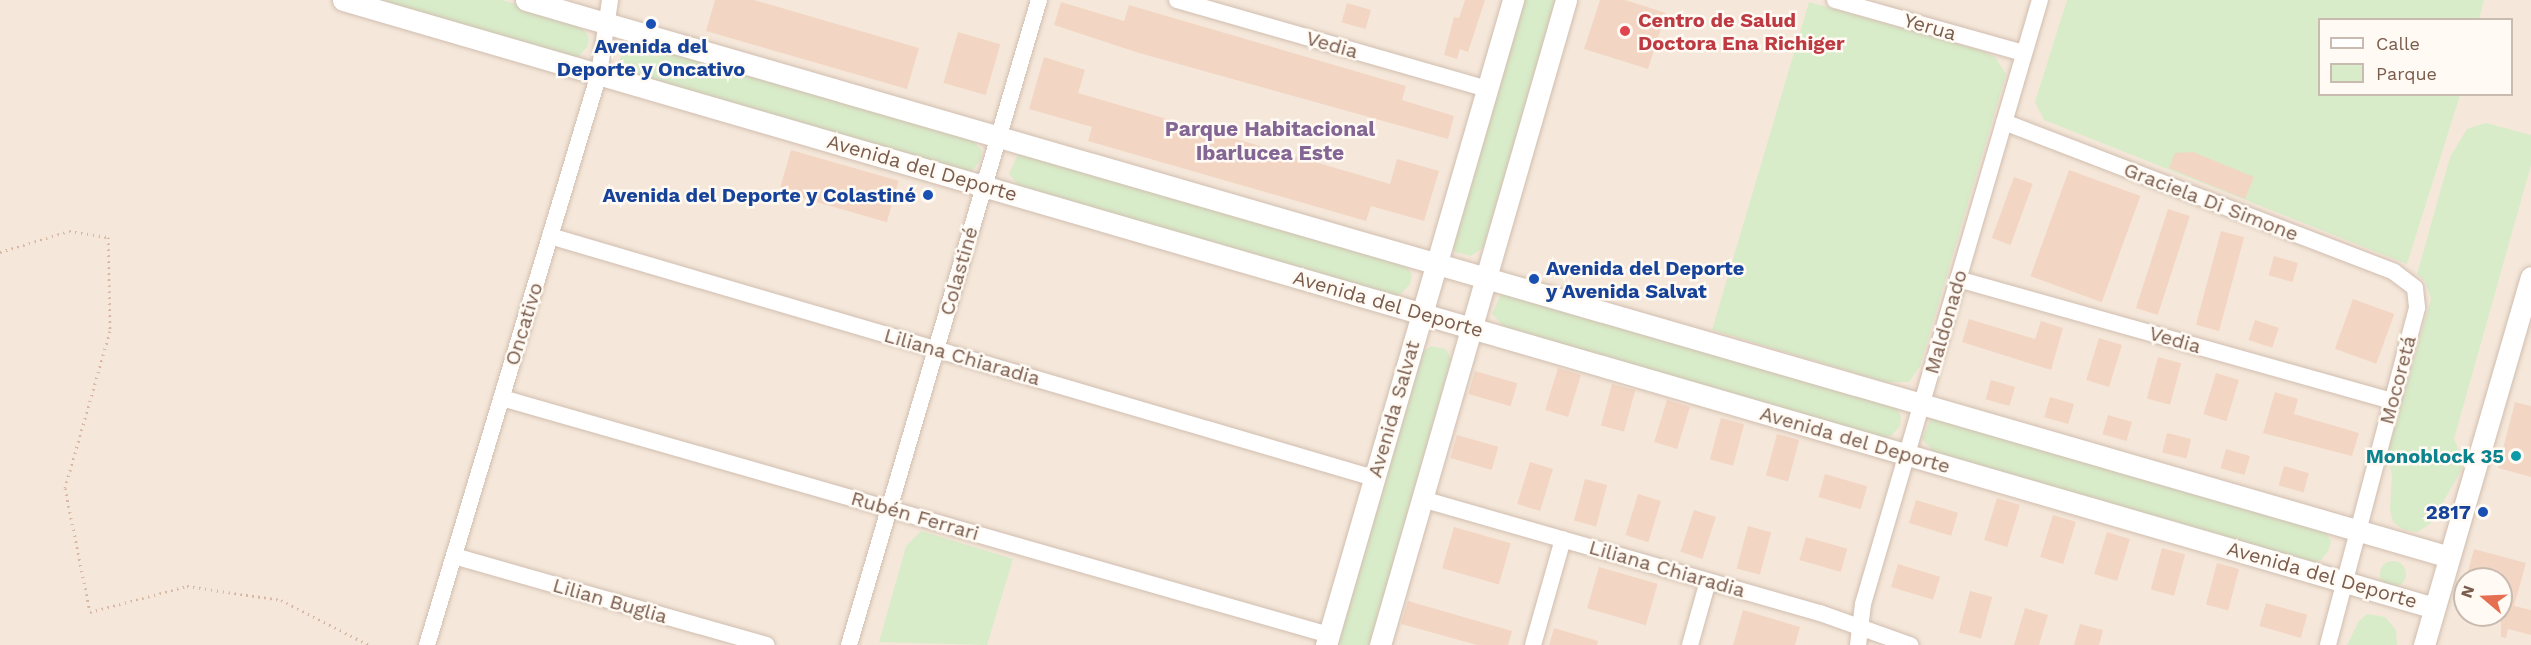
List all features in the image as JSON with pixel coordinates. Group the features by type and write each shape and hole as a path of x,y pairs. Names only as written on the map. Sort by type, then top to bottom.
{"street":[{"name":"Avenida del Deporte","path":"343,0 2434,608"},
{"path":"526,0 2449,557"},
{"name":"Oncativo","path":"427,645 599,74 610,0"},
{"name":"Colastiné","path":"849,645 1039,0"},
{"name":"Vedia","path":"1177,0 1487,89"},
{"name":"Avenida Salvat","path":"1327,640 1512,0"},
{"path":"1380,645 1566,0"},
{"name":"Yerua","path":"1835,0 2024,53"},
{"name":"Maldonado","path":"1859,637 1863,604 2040,0"},
{"name":"Graciela Di Simone","path":"2004,122 2394,272 2415,288"},
{"name":"Liliana Chiaradia","path":"550,237 1374,478"},
{"path":"2424,645 2531,277"},
{"name":"Vedia","path":"1958,279 2392,401"},
{"name":"Mocoretá","path":"2328,645 2417,308 2415,288"},
{"name":"Rubén Ferrari","path":"502,398 889,509 1327,640"},
{"name":"Liliana Chiaradia","path":"1422,499 1708,581 1859,637 1910,645"},
{"path":"1533,645 1563,539"},
{"name":"Lilian Buglia","path":"454,556 767,645"},
{"path":"1689,645 1708,581"}],"path":[{"path":"0,252 69,231 108,237 110,331 65,488 90,612 187,586 281,600 369,645"}],"shaded area":[{"path":"0,0 2531,0 2531,645 0,645"}],"green space":[{"path":"366,0 502,0 577,22 589,37 588,46 579,56 570,59"},
{"path":"1521,0 1557,0 1483,248 1471,256 1455,252 1452,239"},
{"path":"2067,0 2484,0 2479,18 2318,18 2318,96 2460,96 2407,264 2044,120 2035,102"},
{"path":"1809,2 1980,50 1995,57 2006,74 1920,366 1909,382 1885,382 1712,330"},
{"path":"636,39 969,136 982,151 980,161 972,171 962,173 634,76 624,71 619,61 627,43"},
{"path":"2486,123 2531,135 2531,165 2454,439 2464,461 2461,471 2431,523 2418,532 2404,530 2393,522 2390,510 2392,475 2387,455 2431,299 2425,281 2417,274 2450,157 2467,129"},
{"path":"1026,152 1406,265 1412,275 1410,284 1401,294 1392,297 1024,191 1009,174 1017,156"},
{"path":"1510,291 1896,407 1901,416 1900,426 1891,436 1882,438 1508,331 1492,314 1500,296"},
{"path":"1431,346 1446,349 1451,359 1371,645 1334,645 1420,354"},
{"path":"1939,416 2326,532 2331,541 2329,550 2321,560 2312,563 1937,455 1922,439 1930,420"},
{"path":"921,531 1013,559 987,645 879,642 906,546"},
{"path":"2393,561 2402,565 2406,574 2402,583 2393,587 2384,583 2380,574 2384,565"},
{"path":"2367,614 2385,617 2396,630 2397,645 2347,645 2359,621"}],"building":[{"path":"715,0 754,0 919,48 907,89 706,31"},
{"path":"1465,0 1485,0 1468,52 1460,49 1457,59 1444,55 1454,17 1459,18"},
{"name":"Centro de Salud Doctora Ena Richiger","path":"1600,0 1625,0 1666,13 1648,69 1584,49"},
{"path":"1061,2 1124,21 1129,5 1406,86 1402,100 1454,116 1448,139 1139,53 1054,25"},
{"path":"1347,3 1371,10 1366,29 1341,22"},
{"path":"958,32 1000,44 986,95 943,83"},
{"path":"1044,57 1085,70 1078,93 1390,184 1397,159 1439,171 1424,221 1371,206 1366,221 1088,141 1092,127 1029,109"},
{"path":"791,150 899,181 887,222 779,191"},
{"path":"2193,152 2254,177 2245,199 2169,168 2175,153"},
{"path":"2069,170 2140,196 2102,302 2030,276"},
{"path":"2014,177 2033,184 2011,245 1992,238"},
{"path":"2168,209 2190,216 2158,315 2136,308"},
{"path":"2221,231 2244,237 2219,331 2196,325"},
{"path":"2274,256 2298,263 2293,282 2268,275"},
{"path":"2353,299 2394,314 2376,364 2335,349"},
{"path":"1969,319 2035,339 2041,321 2063,328 2051,370 1962,342"},
{"path":"2255,320 2279,328 2272,348 2249,340"},
{"path":"2099,338 2122,345 2109,387 2086,380"},
{"path":"2158,357 2181,363 2170,405 2147,399"},
{"path":"1558,368 1581,375 1568,417 1545,410"},
{"path":"1475,371 1517,383 1511,406 1468,394"},
{"path":"2216,373 2239,380 2226,421 2203,414"},
{"path":"1991,380 2015,387 2010,406 1985,399"},
{"path":"1612,384 1635,390 1624,432 1601,426"},
{"path":"2275,392 2298,399 2294,414 2359,433 2352,456 2263,433"},
{"path":"2050,397 2074,404 2068,424 2044,417"},
{"path":"1667,400 1690,407 1677,449 1654,442"},
{"path":"2515,402 2531,406 2531,477 2498,468"},
{"path":"2108,415 2132,422 2127,441 2102,434"},
{"path":"1721,418 1744,424 1733,466 1710,460"},
{"path":"2167,433 2191,439 2186,458 2162,452"},
{"path":"1777,434 1799,440 1788,481 1766,476"},
{"path":"1457,435 1498,447 1492,470 1450,458"},
{"path":"2226,449 2250,456 2245,475 2220,468"},
{"path":"1530,462 1553,469 1540,511 1517,504"},
{"path":"2284,466 2309,473 2303,492 2278,485"},
{"path":"1825,474 1867,486 1861,509 1818,497"},
{"path":"1585,479 1607,485 1596,526 1574,521"},
{"path":"1638,494 1661,501 1648,542 1625,535"},
{"path":"1997,498 2020,505 2007,547 1984,540"},
{"path":"1916,500 1958,513 1951,536 1909,523"},
{"path":"1694,510 1716,517 1702,559 1680,552"},
{"path":"2053,515 2076,522 2063,564 2040,557"},
{"path":"1748,526 1771,532 1760,575 1737,569"},
{"path":"1454,527 1511,543 1499,585 1442,568"},
{"path":"2107,532 2130,539 2117,581 2094,574"},
{"path":"1806,537 1847,549 1841,572 1799,560"},
{"path":"2162,548 2185,554 2174,596 2151,590"},
{"path":"2474,549 2526,563 2514,606 2531,610 2531,635 2508,629 2506,638 2501,637 2501,627 2513,627 2513,567 2469,567"},
{"path":"2217,563 2239,569 2228,610 2206,605"},
{"path":"1898,564 1940,577 1933,600 1891,587"},
{"path":"1599,567 1658,584 1646,625 1587,608"},
{"path":"1970,591 1992,597 1981,638 1959,633"},
{"path":"1408,601 1512,631 1508,645 1477,645 1401,624"},
{"path":"2266,603 2307,615 2301,638 2259,626"},
{"path":"2025,608 2048,615 2039,645 2014,645"},
{"path":"1743,610 1800,627 1795,645 1733,645"},
{"path":"2080,624 2103,630 2099,645 2074,645"},
{"path":"1554,628 1598,641 1597,645 1549,645"}],"place":[{"name":"Avenida del Deporte y Oncativo","path":"651,24"},
{"name":"Centro de Salud Doctora Ena Richiger","path":"1625,31"},
{"name":"Avenida del Deporte y Colastiné","path":"928,195"},
{"name":"Avenida del Deporte y Avenida Salvat","path":"1534,279"},
{"name":"Monoblock 35","path":"2516,456"},
{"name":"2817","path":"2483,512"}],"district":[{"name":"Parque Habitacional Ibarlucea Este","path":"1270,141"}]}
